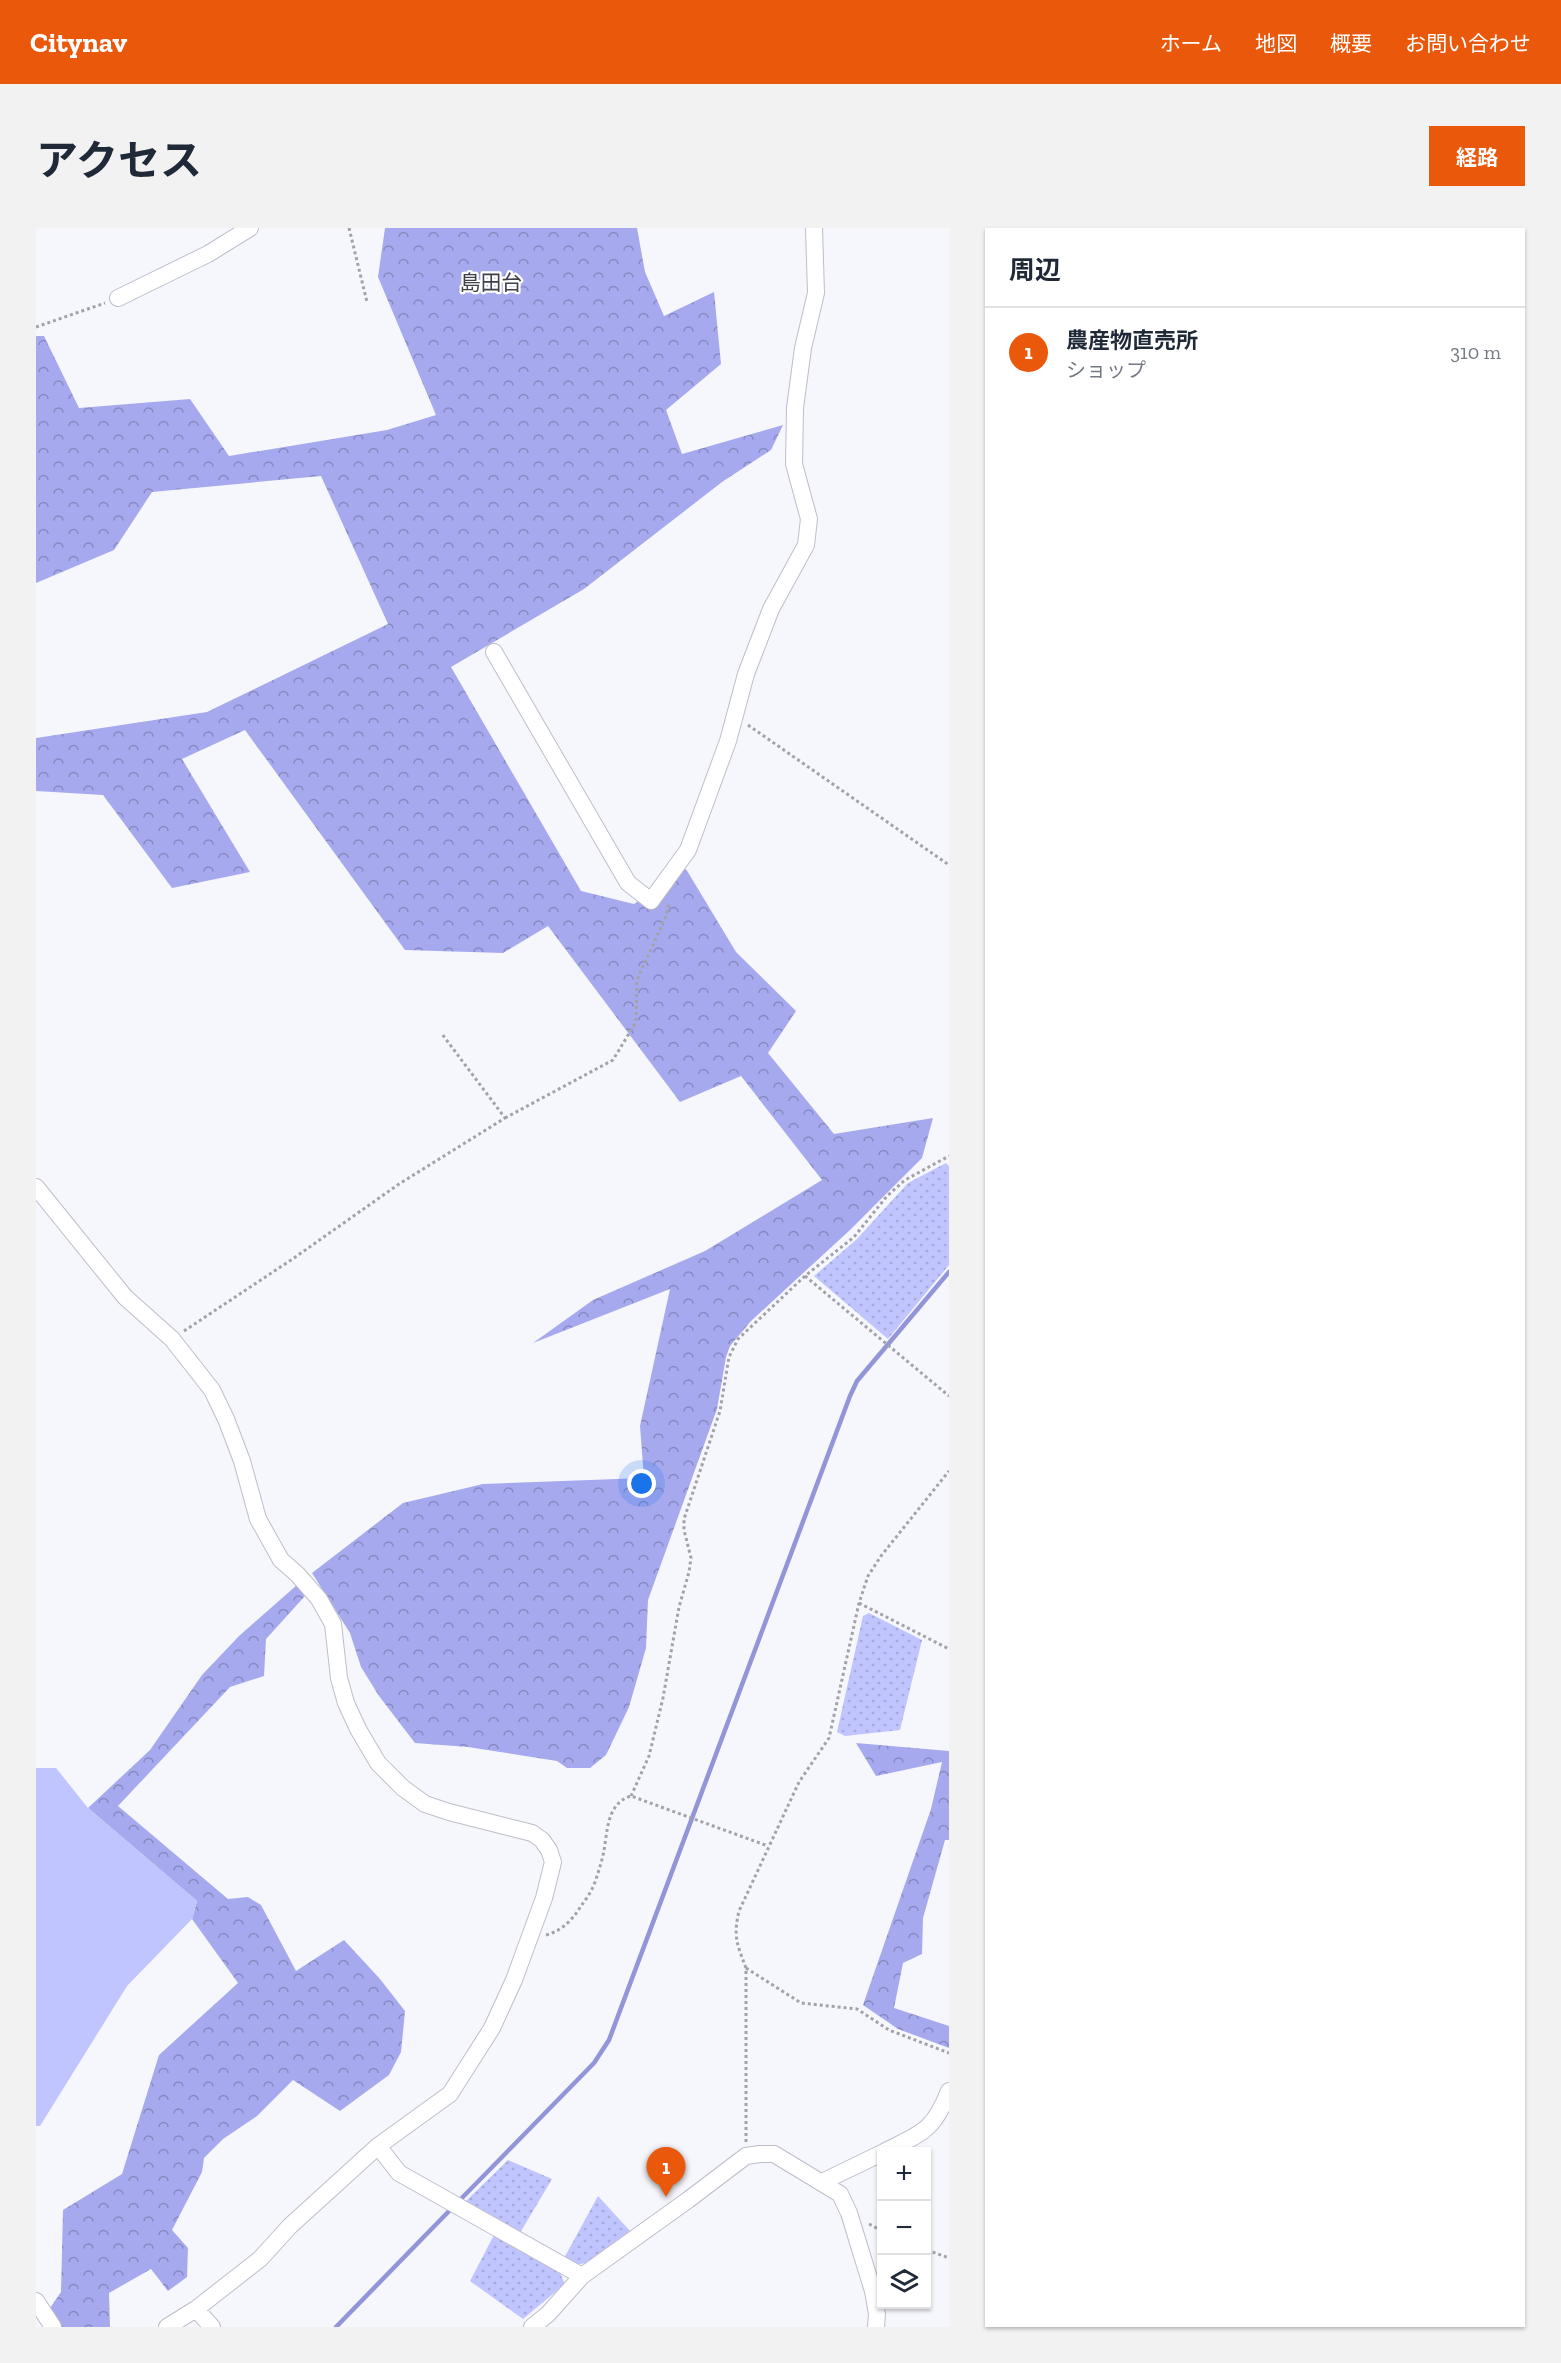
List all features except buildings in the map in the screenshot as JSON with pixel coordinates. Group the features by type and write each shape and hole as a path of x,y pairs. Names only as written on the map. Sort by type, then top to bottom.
{"street":[{"path":"118,298 208,254 250,228"},
{"path":"494,652 628,882 651,901 688,850 728,741 746,674 771,609 806,545 809,519 794,464 795,408 803,348 816,293 814,228"},
{"path":"36,1187 125,1297 172,1339 212,1390 242,1461 258,1519 281,1560 319,1599 333,1624 339,1678 346,1703 378,1763 403,1788 425,1804 532,1833 543,1840 552,1862 544,1898 530,1939 492,2028 450,2094 378,2146 298,2219 260,2259 196,2309 167,2327"},
{"path":"893,2147 926,2131 940,2113 949,2091"},
{"path":"378,2146 399,2173 582,2276"},
{"path":"532,2327 582,2276 746,2156 774,2154 840,2194 849,2213 873,2291 877,2314 876,2327"},
{"path":"822,2182 877,2155"},
{"path":"36,2301 53,2327"},
{"path":"196,2309 212,2327"}],"path":[{"path":"349,228 367,302"},
{"path":"36,327 118,298"},
{"path":"734,716 949,864"},
{"path":"172,1339 294,1258 399,1184 505,1118 613,1060 636,1022 637,980 666,916 670,896"},
{"path":"442,1034 505,1118"},
{"path":"631,1796 649,1756 663,1698 679,1607 691,1558 684,1530 684,1519 720,1411 729,1357 738,1339 752,1324 805,1276 854,1237 887,1196 905,1180 949,1156"},
{"path":"805,1276 949,1396"},
{"path":"746,2156 746,1968 734,1930 739,1911 799,1782 829,1738 859,1603 868,1576 881,1556 949,1471"},
{"path":"859,1603 949,1649"},
{"path":"530,1939 551,1934 565,1926 574,1917 594,1886 603,1855 608,1823 622,1799 631,1796 768,1846"},
{"path":"746,1968 801,2003 857,2009 889,2030 949,2053"},
{"path":"931,2251 949,2258"}],"shaded area":[{"path":"946,1163 949,1166 949,1265 888,1339 814,1276 857,1239 908,1183"},
{"path":"869,1613 922,1640 900,1730 845,1736 837,1732 863,1616"},
{"path":"36,1768 56,1768 88,1808 197,1901 192,1919 127,1986 40,2126 36,2126"},
{"path":"508,2160 552,2179 520,2233 465,2202"},
{"path":"598,2196 631,2232 586,2263 575,2265 563,2260"},
{"path":"494,2235 559,2271 565,2284 523,2319 470,2281"}],"green space":[{"path":"385,228 637,228 645,272 664,316 714,292 721,364 666,410 682,454 783,425 771,450 722,482 584,589 451,667 581,891 634,904 686,869 736,952 796,1011 768,1053 834,1134 933,1118 922,1158 850,1230 751,1321 730,1346 717,1409 648,1600 646,1648 629,1707 606,1755 590,1768 567,1768 557,1761 468,1747 415,1743 379,1696 361,1667 350,1633 312,1573 403,1503 483,1484 644,1478 640,1426 670,1289 533,1343 593,1300 705,1251 822,1180 741,1076 680,1102 548,926 503,953 405,950 245,730 182,759 250,872 172,888 103,795 36,791 36,738 207,712 388,624 321,476 152,492 114,550 36,583 36,336 44,336 79,408 190,399 229,456 387,430 436,415 378,277"},
{"path":"297,1585 305,1596 266,1639 264,1676 230,1687 118,1806 228,1899 248,1897 261,1905 296,1971 344,1940 380,1979 405,2011 401,2052 389,2075 340,2111 293,2080 257,2116 223,2139 204,2158 202,2172 172,2230 188,2248 187,2277 168,2291 151,2269 109,2293 110,2327 62,2327 48,2311 61,2292 63,2210 122,2174 159,2055 238,1983 192,1919 197,1901 88,1808 150,1750 202,1675 239,1636"},
{"path":"856,1743 949,1751 949,1840 945,1840 923,1918 922,1954 903,1963 894,2008 949,2026 949,2048 898,2029 863,2005 931,1809 942,1762 876,1776"}],"waterway":[{"path":"458,2202 594,2063 609,2040 850,1396 857,1381 949,1272"},
{"path":"336,2327 452,2208"}],"place":[{"name":"農産物直売所","path":"666,2197"}],"district":[{"name":"島田台","path":"491,283"}]}
